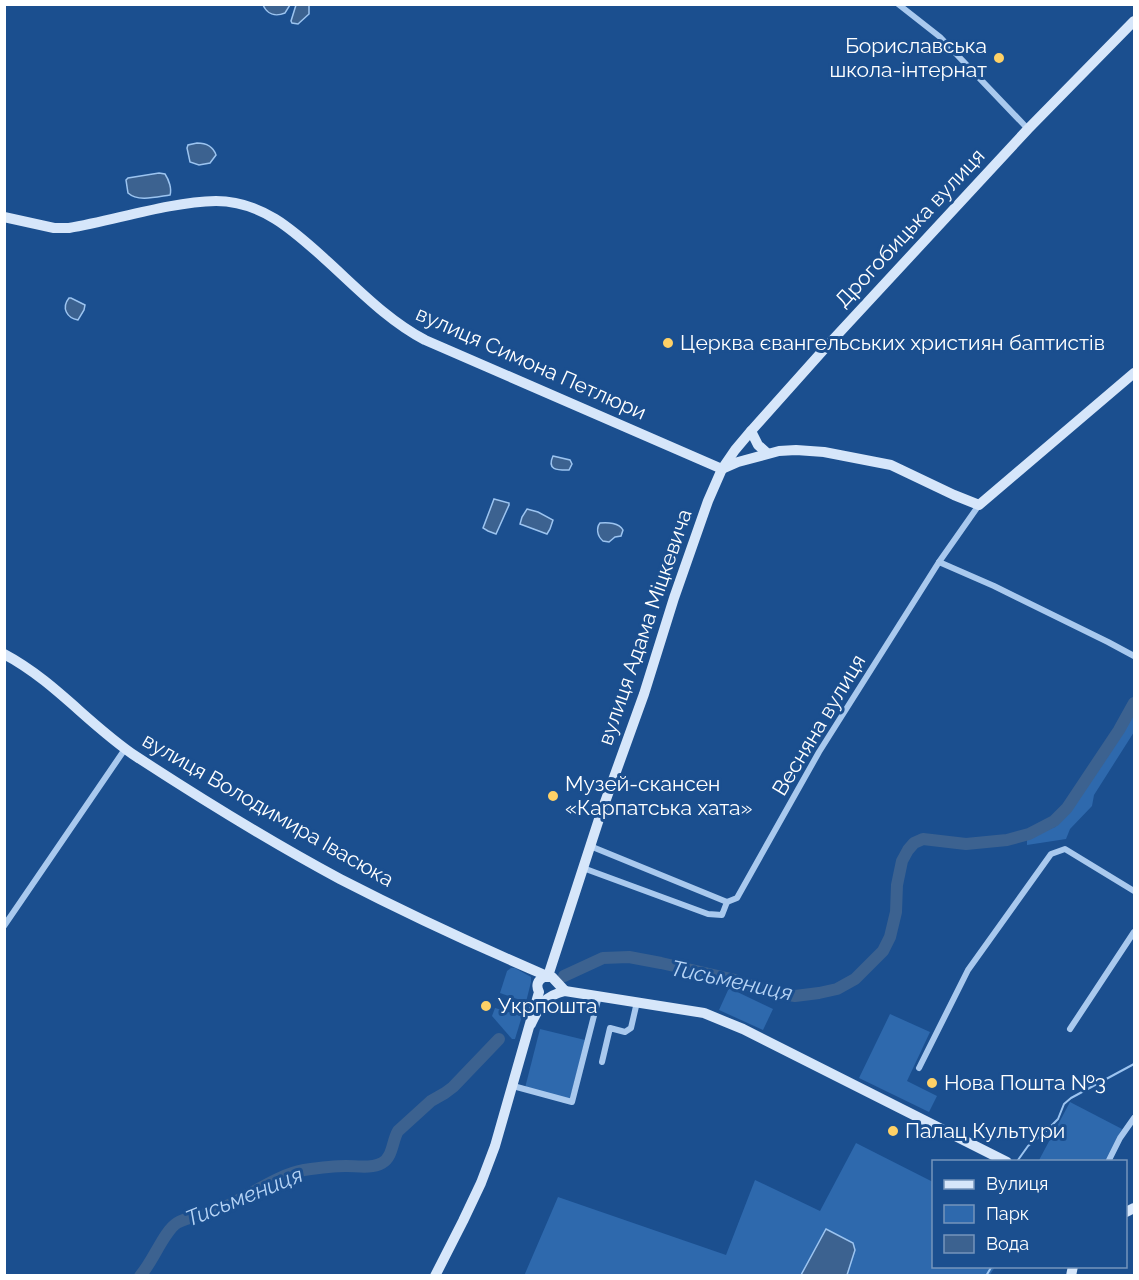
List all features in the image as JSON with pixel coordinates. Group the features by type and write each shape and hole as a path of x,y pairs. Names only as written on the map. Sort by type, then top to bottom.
{"main road":[{"name":"Дрогобицька вулиця","path":"722,469 751,431 827,346 1028,129 1134,21"},
{"name":"вулиця Симона Петлюри","path":"4,217 54,228 69,228 179,205 205,202 231,202 254,208 292,230 388,316 407,330 425,340 722,469"},
{"path":"722,469 779,450 805,450 891,465 979,505 1134,373"},
{"path":"751,431 758,445 767,453"},
{"name":"вулиця Адама Міцкевича","path":"435,1275 481,1183 495,1146 531,1024 644,694 681,578 708,501 722,469"},
{"name":"вулиця Володимира Івасюка","path":"4,654 22,663 58,691 125,749 178,783 340,879 439,928 532,970 547,980"},
{"path":"566,991 543,995 547,980 566,991 679,1008 714,1016 1005,1160"},
{"path":"531,1024 539,1007 552,995"}],"street":[{"path":"898,4 940,37 1028,129"},
{"name":"Весняна вулиця","path":"584,868 708,915 722,915 727,902 737,898 819,752 939,562 979,505"},
{"path":"939,562 994,586 1134,657"},
{"path":"4,926 125,749"},
{"path":"591,846 727,902"},
{"path":"919,1068 968,970 1051,854 1065,849 1134,891"},
{"path":"1071,1029 1134,932"},
{"path":"513,1086 572,1102 599,996"},
{"path":"602,1062 610,1028 625,1032 631,1028 637,1002"},
{"path":"1109,1160 1134,1118"}],"green space":[{"path":"1134,712 1134,732 1094,795 1092,806 1070,829 1066,839 1027,845 1027,838 1055,827 1071,811 1123,733"},
{"path":"511,968 531,977 526,1002 500,993 507,971"},
{"path":"729,988 773,1009 763,1030 719,1010"},
{"path":"495,1008 522,1016 515,1039 512,1039 492,1016"},
{"path":"890,1014 930,1032 907,1081 937,1096 929,1112 859,1078"},
{"path":"540,1029 585,1040 570,1099 525,1088"},
{"path":"1070,1102 1122,1129 1106,1160 1039,1160"},
{"path":"856,1143 932,1181 932,1268 994,1268 989,1276 524,1276 558,1197 726,1255 755,1180 820,1211"}],"water":[{"path":"263,4 290,5 285,13 275,15 269,13"},
{"path":"296,5 309,5 309,14 298,24 291,21"},
{"path":"197,143 208,146 215,152 216,155 210,163 199,165 190,162 188,145"},
{"path":"165,174 168,179 170,195 142,198 128,193 126,180 128,178"},
{"path":"69,298 85,305 78,320 66,312 65,305"},
{"path":"553,456 570,460 572,464 569,470 558,470 552,467"},
{"path":"494,499 509,503 496,534 483,528"},
{"path":"527,509 553,520 547,534 520,524"},
{"path":"600,523 616,524 623,530 621,536 609,542 603,541 598,532"},
{"path":"826,1229 853,1243 855,1250 847,1275 801,1275"}],"waterway":[{"name":"Тисьмениця","path":"564,976 603,958 629,957 731,979 770,992 795,996 837,989 855,979 883,951 890,937 896,912 897,885 902,861 914,843 923,839 966,844 1007,840 1029,834 1054,821 1067,808 1119,730 1134,703"},
{"name":"Тисьмениця","path":"140,1276 172,1227 181,1221 216,1211 293,1173 330,1167 369,1167 382,1163 390,1153 398,1131 431,1101 453,1087 499,1039"},
{"path":"1018,1160 1028,1146 1058,1119 1064,1104 1071,1098 1134,1064"},
{"path":"986,1276 991,1268"}],"place":[{"name":"Бориславська школа-інтернат","path":"999,58"},
{"name":"Церква євангельських християн баптистів","path":"668,343"},
{"name":"Музей-скансен «Карпатська хата»","path":"553,796"},
{"name":"Укрпошта","path":"486,1006"},
{"name":"Нова Пошта №3","path":"932,1083"},
{"name":"Палац Культури","path":"893,1131"}]}
